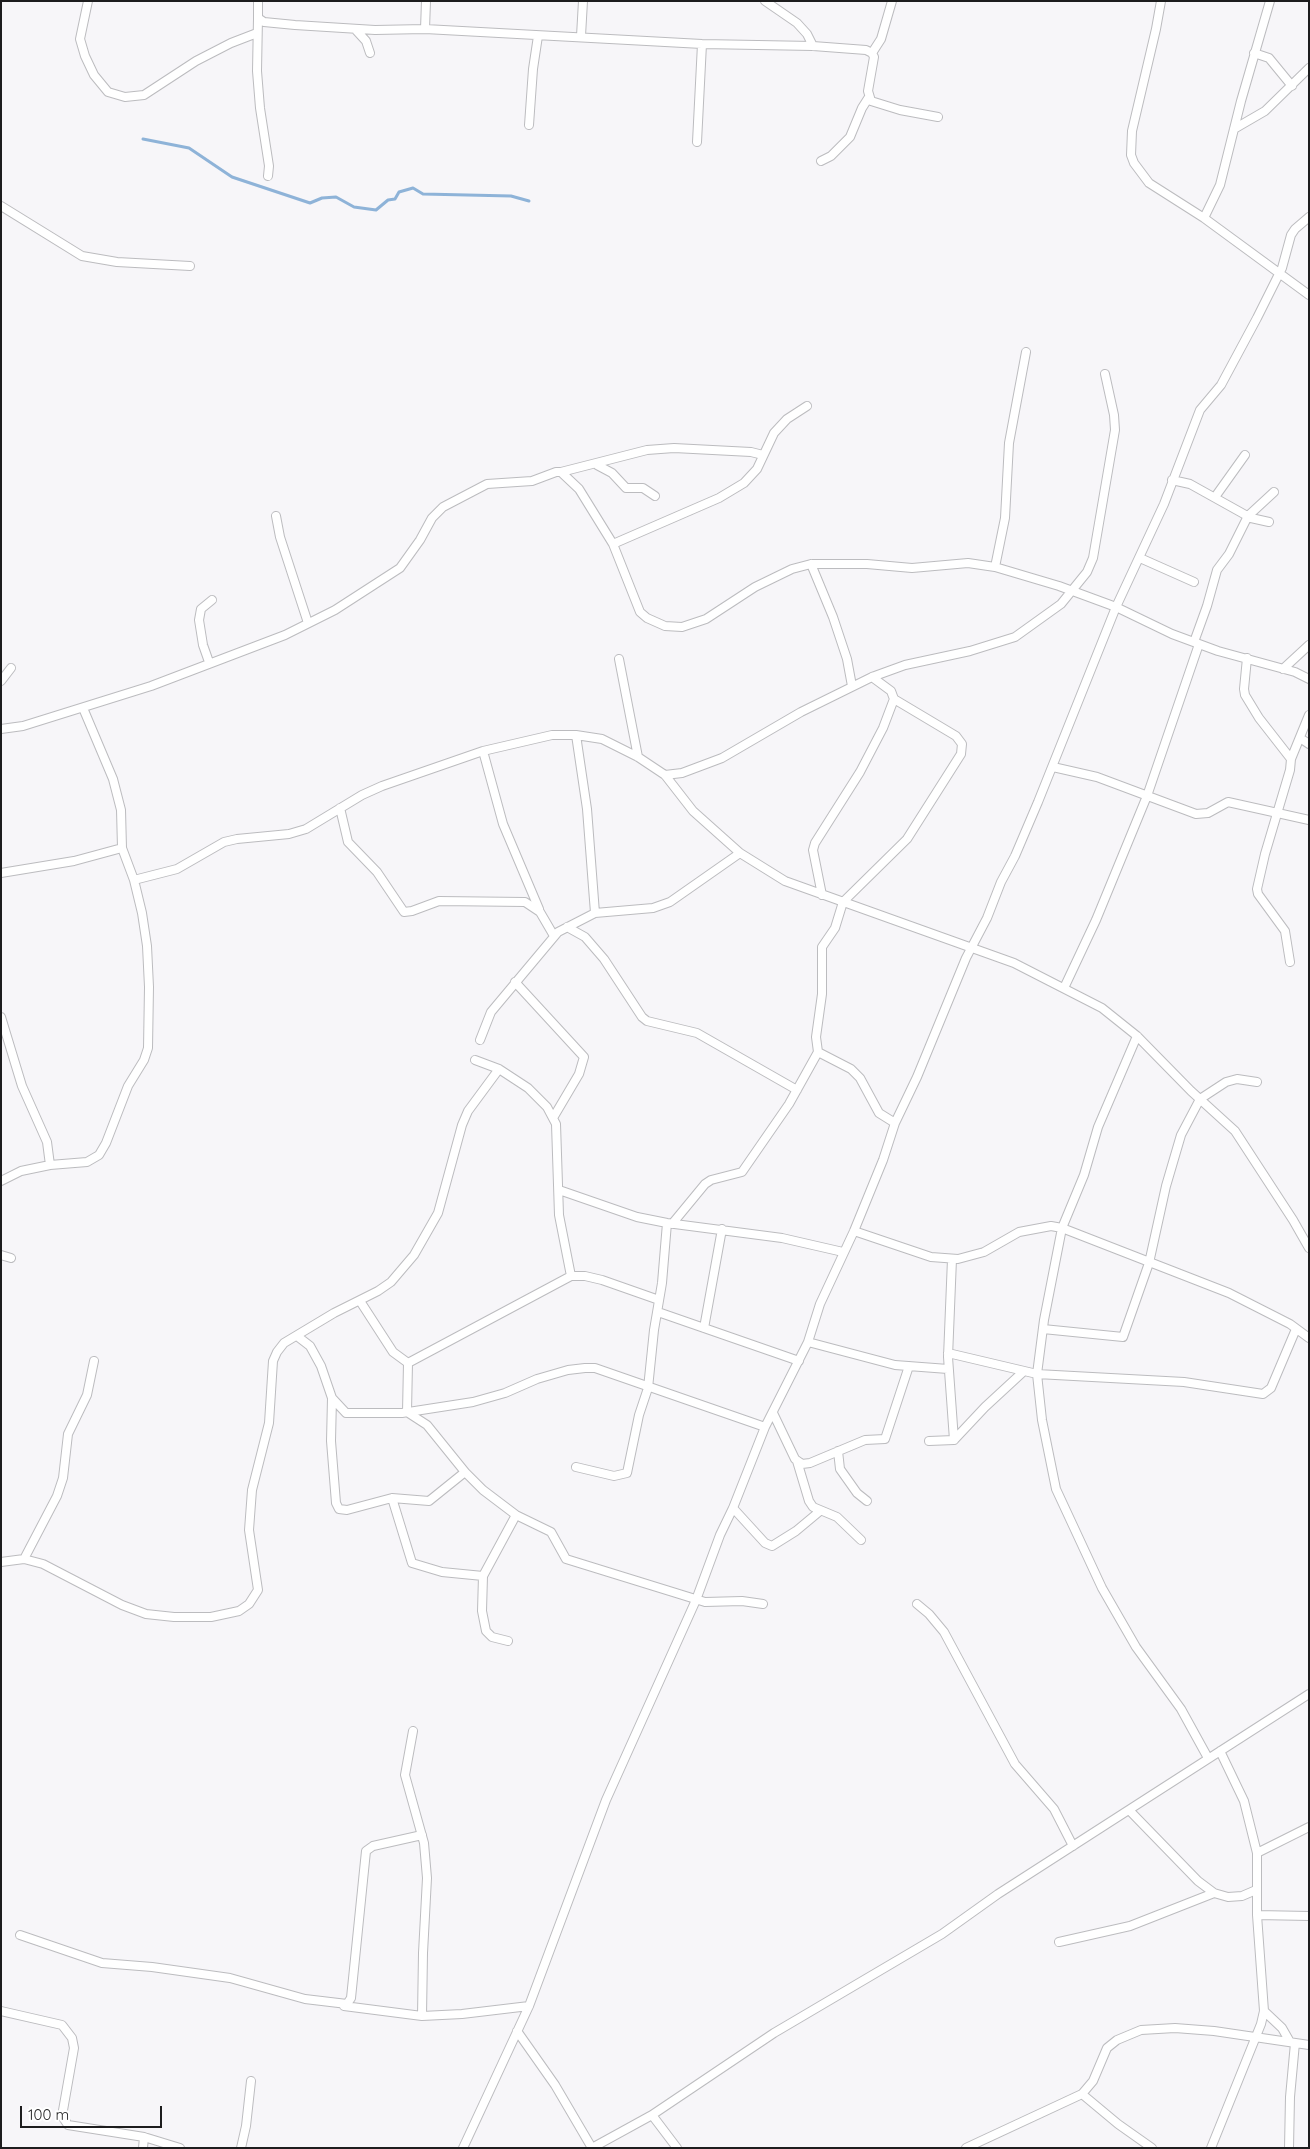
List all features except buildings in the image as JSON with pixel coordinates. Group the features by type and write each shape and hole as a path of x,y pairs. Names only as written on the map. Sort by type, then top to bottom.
{"street":[{"path":"88,1 80,39 85,56 94,75 108,92 125,97 144,95 196,61 231,43 258,33"},
{"path":"258,1 259,99 269,166 268,176"},
{"path":"425,29 426,1"},
{"path":"581,36 583,1"},
{"path":"765,1 797,23 807,34 813,46"},
{"path":"821,161 836,152 850,137 868,97 874,62 872,53 881,40 892,1"},
{"path":"1161,1 1132,131 1131,155 1140,172 1149,183 1204,218 1277,274 1309,295"},
{"path":"1204,218 1220,185 1254,53 1270,1"},
{"path":"258,18 271,23 355,29 425,29 702,44 813,46 866,50 872,53"},
{"path":"355,29 366,41 370,53"},
{"path":"529,125 533,68 538,36"},
{"path":"697,142 702,44"},
{"path":"1254,53 1269,58 1292,86"},
{"path":"1234,129 1255,119 1309,68"},
{"path":"868,97 871,101 881,105 938,117"},
{"path":"1,206 82,256 117,262 190,266"},
{"path":"463,2148 529,2006 606,1800 696,1600 720,1534 733,1508 765,1426 800,1361 820,1304 854,1231 883,1160 895,1123 987,918 1000,882 1015,856 1053,767 1116,607 1140,558 1200,410 1221,384 1257,318 1277,274 1282,268 1291,235 1295,228 1309,217"},
{"path":"995,567 1005,518 1009,443 1026,352"},
{"path":"665,775 682,773 722,758 801,712 872,677 905,665 970,651 1015,637 1061,604 1087,572 1093,558 1114,430 1114,415 1105,374"},
{"path":"613,544 719,498 744,483 757,469 774,433 787,419 807,406"},
{"path":"1,729 23,726 151,686 209,662 258,647 335,610 400,568 420,540 432,518 443,507 487,484 521,482 549,474 597,465 647,450 674,448 751,452 763,455"},
{"path":"1215,497 1244,455"},
{"path":"597,465 612,472 626,488 642,488 655,496"},
{"path":"561,472 579,488 613,544 640,612 647,618 665,626 682,627 706,619 755,587 792,569 811,564 867,564 912,568 968,563 995,567 1072,591 1116,607 1172,634 1196,643 1283,669 1309,679"},
{"path":"1172,480 1190,484 1248,516 1269,522"},
{"path":"1064,988 1096,920 1147,796 1196,643 1217,570 1229,554 1248,516 1274,492"},
{"path":"276,516 280,537 308,623"},
{"path":"1140,558 1194,582"},
{"path":"811,564 833,616 847,659 852,686"},
{"path":"209,662 203,645 199,620 201,609 212,600"},
{"path":"1283,669 1309,645"},
{"path":"1247,658 1245,695 1259,718 1279,741 1291,759"},
{"path":"620,659 638,757"},
{"path":"1,682 11,668"},
{"path":"576,1468 614,1476 627,1473 639,1415 648,1388 652,1344 670,1223 705,1184 742,1172 769,1135 797,1090 818,1052 816,1037 822,994 822,947 835,928 843,902 907,839 961,754 962,744 956,736 894,699 891,691 872,677"},
{"path":"822,895 813,850 815,843 860,772 883,728 894,699"},
{"path":"1,1182 21,1172 50,1165 87,1162 99,1155 106,1144 128,1086 144,1060 148,1048 147,946 134,880 122,848 121,810 113,779 83,708"},
{"path":"1290,962 1285,931 1256,889 1290,770 1291,759 1309,715"},
{"path":"134,880 177,869 224,842 289,834 306,829 340,808 382,786 482,751 552,735 576,735 602,739 638,757 665,775 693,811 740,853 785,881 1014,963 1102,1008 1137,1036 1242,1139 1309,1248"},
{"path":"576,735 587,809 594,913"},
{"path":"1300,738 1309,744"},
{"path":"482,751 503,824 540,912 554,936"},
{"path":"1053,767 1092,776 1196,814 1208,813 1228,802 1309,820"},
{"path":"340,808 348,842 377,872 404,912 412,912 439,901 451,900 525,902 540,912"},
{"path":"1,873 74,861 122,848"},
{"path":"480,1040 491,1012 554,936 594,913 653,908 670,902 740,853"},
{"path":"567,927 584,937 604,958 642,1017 647,1021 696,1033 797,1090"},
{"path":"515,982 584,1057 579,1074 553,1118"},
{"path":"1,1017 22,1086 47,1142 50,1165"},
{"path":"1137,1036 1098,1127 1084,1175 1062,1228 1043,1329 1037,1374 1042,1420 1056,1489 1083,1550 1102,1588 1136,1647 1181,1709 1208,1758"},
{"path":"818,1052 856,1074 879,1113 895,1123"},
{"path":"475,1060 499,1069 528,1088 547,1107 556,1124 558,1215 571,1276"},
{"path":"1,1562 24,1559 43,1564 122,1605 146,1614 174,1617 211,1616 239,1611 249,1604 258,1590 258,1575 250,1543 251,1500 269,1423 274,1361 284,1343 391,1282 414,1255 431,1230 438,1213 462,1125 468,1111 499,1069"},
{"path":"1043,1329 1123,1337 1149,1263 1172,1162 1181,1135 1200,1099 1226,1082 1237,1079 1258,1082"},
{"path":"558,1190 619,1211 670,1223 782,1238 843,1252"},
{"path":"854,1231 931,1257 952,1259 973,1257 1019,1232 1051,1226 1062,1228 1229,1293 1309,1338"},
{"path":"704,1328 722,1229"},
{"path":"1,1255 11,1258"},
{"path":"952,1259 948,1368 954,1440"},
{"path":"408,1363 571,1276 585,1276 602,1280 659,1300"},
{"path":"360,1301 393,1352 408,1363"},
{"path":"658,1312 800,1361"},
{"path":"948,1353 1037,1374 1184,1382 1263,1394 1271,1388 1296,1329"},
{"path":"297,1336 310,1346 321,1366 332,1398 331,1441 337,1506 347,1510 392,1498 433,1499 464,1472"},
{"path":"808,1342 864,1358 909,1366 948,1368"},
{"path":"24,1559 57,1496 63,1478 68,1434 87,1395 94,1361"},
{"path":"407,1412 408,1363"},
{"path":"797,1462 802,1464 810,1463 871,1439 887,1438 909,1366"},
{"path":"332,1398 346,1413 407,1412 473,1402 505,1393 536,1380 568,1370 595,1368 648,1388 765,1426"},
{"path":"929,1441 954,1440 985,1407 1024,1371"},
{"path":"407,1412 427,1425 464,1472 482,1490 516,1515 551,1532 564,1558 712,1604 742,1601 763,1604"},
{"path":"773,1413 797,1462 809,1501 820,1511 837,1517 861,1540"},
{"path":"838,1451 840,1469 857,1493 867,1501"},
{"path":"392,1498 412,1563 442,1572 483,1576"},
{"path":"733,1508 765,1543 772,1546 796,1531 820,1511"},
{"path":"508,1641 492,1637 486,1631 482,1610 483,1576 516,1515"},
{"path":"917,1604 929,1614 944,1632 1015,1764 1054,1809 1073,1846"},
{"path":"517,2031 555,2085 592,2148 652,2114 774,2033 942,1934 1073,1846 1309,1694"},
{"path":"413,1731 404,1775 422,1835 427,1878 422,2016"},
{"path":"1211,2148 1264,2011 1256,1915 1257,1853 1244,1801 1220,1751"},
{"path":"1129,1810 1198,1881 1214,1893 1228,1897 1242,1896 1256,1890"},
{"path":"1257,1853 1309,1827"},
{"path":"342,2005 347,2004 351,1998 366,1851 373,1846 422,1835"},
{"path":"1059,1942 1130,1926 1214,1893"},
{"path":"1256,1915 1309,1916"},
{"path":"20,1935 102,1962 230,1978 305,1999 342,2005 422,2016 462,2014 529,2006"},
{"path":"1,2011 62,2025 72,2038 74,2048 62,2116 64,2122 75,2127 144,2137 180,2148"},
{"path":"1264,2011 1282,2028 1292,2043 1289,2148"},
{"path":"966,2148 1082,2094 1093,2081 1107,2048 1117,2040 1141,2030 1175,2028 1214,2031 1309,2045"},
{"path":"241,2148 246,2126 250,2081"},
{"path":"1082,2094 1118,2124 1152,2148"},
{"path":"652,2114 677,2148"},
{"path":"143,2148 144,2137"}],"waterway":[{"path":"143,139 189,148 232,177 310,203 322,198 336,197 354,207 376,210 388,200 395,199 399,192 413,188 423,194 511,196 529,201"}]}
